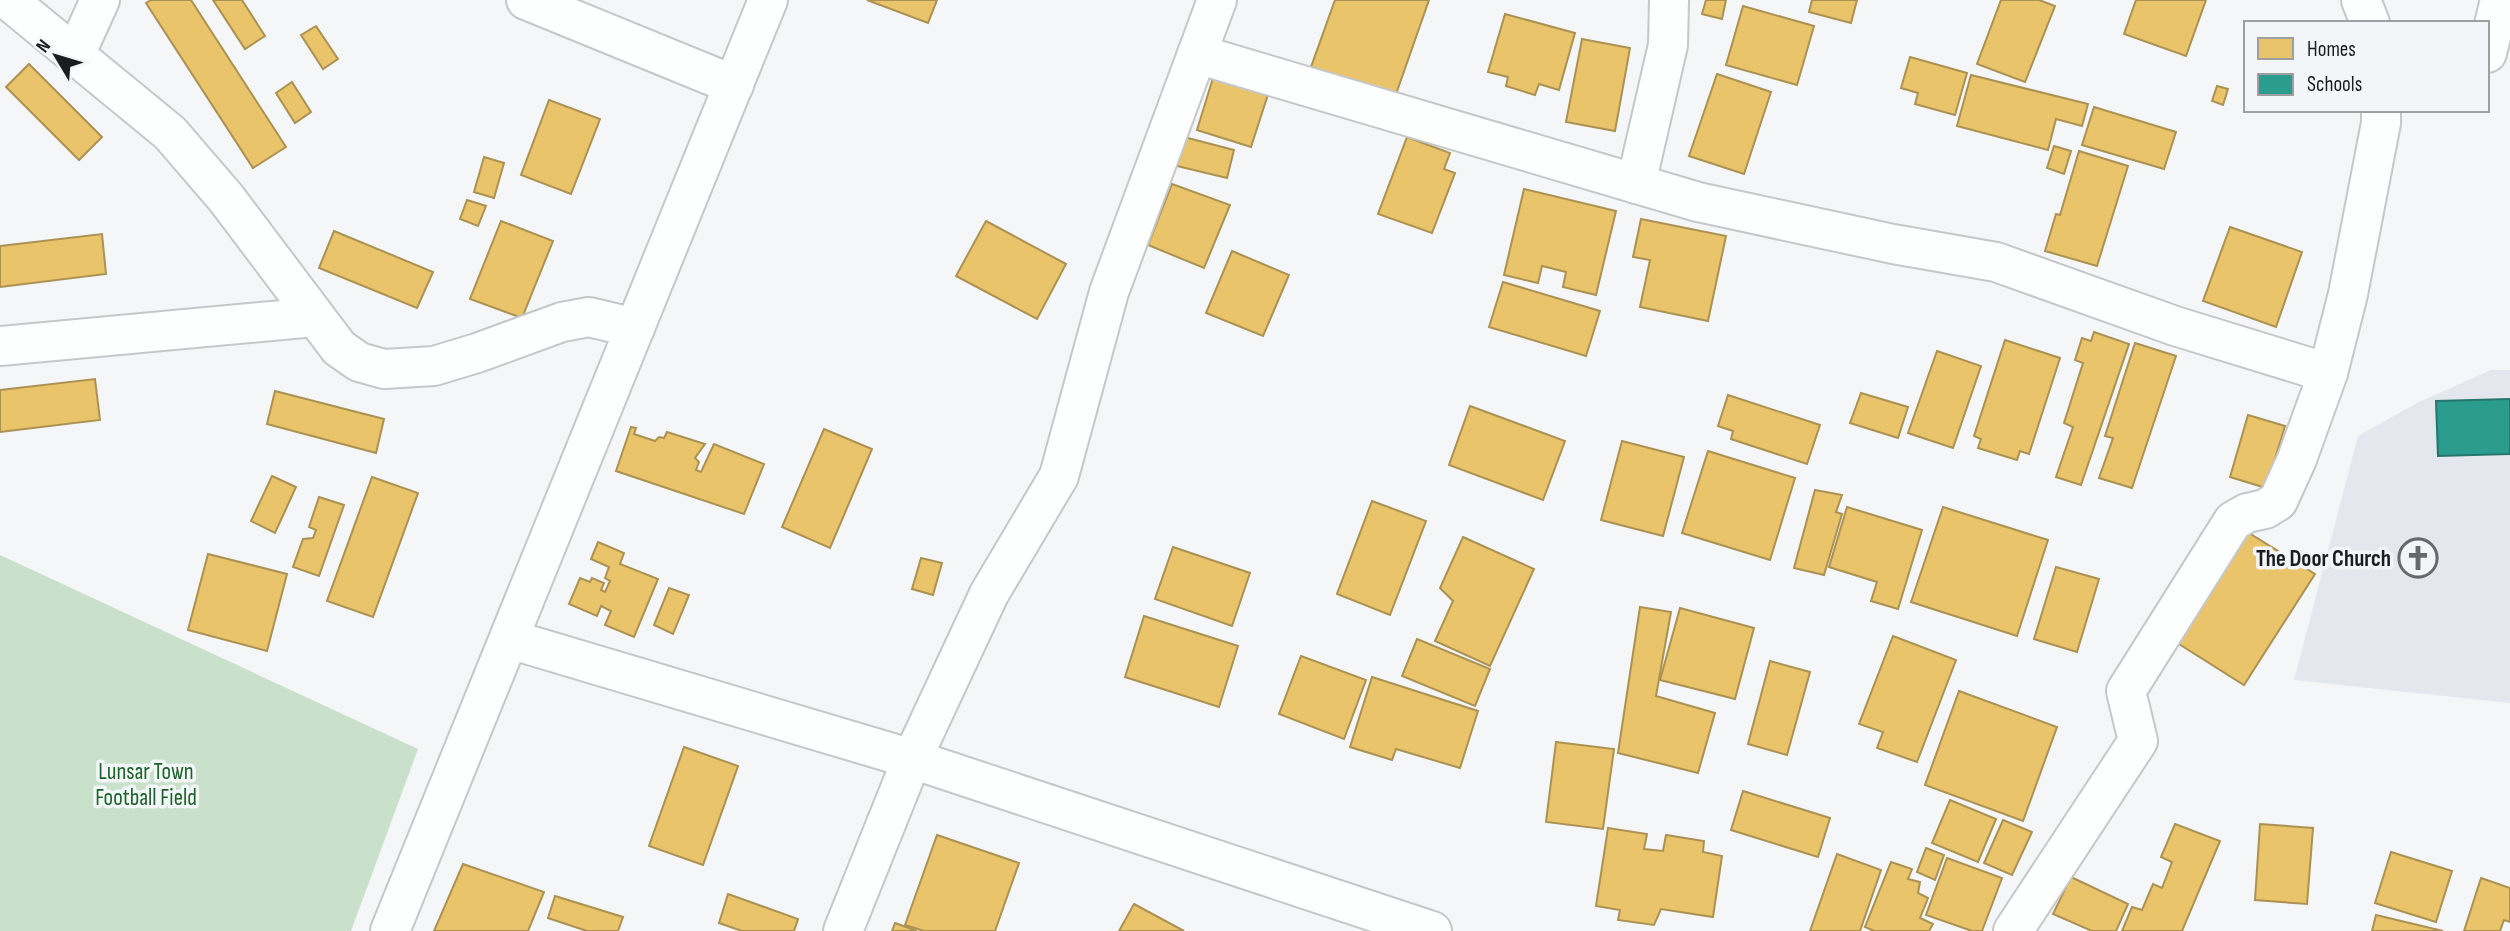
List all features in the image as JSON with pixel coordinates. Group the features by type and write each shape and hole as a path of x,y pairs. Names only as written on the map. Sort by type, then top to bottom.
{"street":[{"path":"8,0 170,133 226,198 339,348 359,362 384,369 434,366 562,322 589,317 635,328"},
{"path":"75,55 100,0"},
{"path":"526,0 734,85"},
{"path":"390,931 768,0"},
{"path":"843,931 912,759 989,594 1059,475 1109,292 1217,0"},
{"path":"1636,184 1668,45 1669,0"},
{"path":"2361,0 2369,21"},
{"path":"2489,45 2500,0"},
{"path":"1196,54 1698,202 1880,242 1996,262 2175,326 2328,373"},
{"path":"2012,931 2138,741 2126,691 2233,521 2247,513 2266,509 2278,500 2297,459 2328,373 2348,294 2381,112"},
{"path":"0,346 315,317"},
{"path":"509,639 912,759 1432,931"}],"shaded area":[{"name":"The Door Church","path":"2491,370 2510,370 2510,703 2294,680 2358,436 2419,402"}],"green space":[{"name":"Lunsar Town Football Field","path":"0,555 418,749 351,931 0,931"}],"building: Homes":[{"path":"151,0 191,0 286,147 253,168 146,3"},
{"path":"213,0 242,0 265,36 245,49"},
{"path":"867,0 937,0 928,23"},
{"path":"1335,0 1429,0 1395,97 1311,67"},
{"path":"1706,0 1726,0 1722,19 1702,14"},
{"path":"1812,0 1857,0 1851,23 1809,12"},
{"path":"2001,0 2039,0 2055,6 2025,82 1977,64"},
{"path":"2136,0 2206,0 2186,56 2124,34"},
{"path":"1743,6 1814,26 1797,85 1726,65"},
{"path":"1505,14 1575,33 1559,90 1539,84 1535,95 1506,86 1508,77 1488,72"},
{"path":"316,26 338,59 323,69 301,35"},
{"path":"1582,39 1630,48 1615,131 1566,122"},
{"path":"1910,57 1967,73 1955,115 1915,104 1918,93 1901,88"},
{"path":"29,64 102,137 79,160 6,87"},
{"path":"1216,68 1271,85 1251,147 1197,130"},
{"path":"1717,74 1771,92 1744,174 1689,156"},
{"path":"1971,75 2088,104 2082,126 2056,119 2048,150 1957,126"},
{"path":"292,82 311,112 295,123 276,93"},
{"path":"2217,86 2228,89 2223,105 2212,101"},
{"path":"549,100 600,119 571,194 521,175"},
{"path":"2094,107 2176,132 2164,169 2082,145"},
{"path":"1184,137 1234,150 1227,178 1177,166"},
{"path":"1407,137 1450,153 1444,169 1455,173 1432,233 1378,214"},
{"path":"2054,146 2071,151 2064,174 2047,168"},
{"path":"2079,151 2128,166 2097,266 2045,251 2056,214 2060,215"},
{"path":"484,157 504,163 494,198 474,192"},
{"path":"1172,184 1230,205 1204,268 1148,245"},
{"path":"1524,189 1616,211 1596,295 1563,287 1566,272 1542,266 1538,283 1504,275"},
{"path":"467,200 486,206 478,226 460,219"},
{"path":"1641,219 1726,236 1708,321 1640,307 1650,260 1633,257"},
{"path":"501,221 553,241 522,318 470,299"},
{"path":"986,221 1066,264 1037,319 956,276"},
{"path":"2230,227 2302,252 2276,327 2203,301"},
{"path":"334,231 433,272 417,308 319,268"},
{"path":"102,234 106,274 0,287 0,246"},
{"path":"1232,251 1289,275 1263,336 1206,313"},
{"path":"1503,282 1600,311 1586,356 1489,327"},
{"path":"2094,332 2129,344 2081,485 2056,477 2073,427 2064,423 2083,363 2075,360 2082,338 2091,341"},
{"path":"2005,340 2060,358 2029,454 2020,451 2017,460 1978,448 1981,439 1974,436"},
{"path":"2135,343 2176,356 2132,488 2099,478 2113,438 2105,436"},
{"path":"1937,351 1981,366 1953,448 1908,433"},
{"path":"95,379 100,420 0,432 0,390"},
{"path":"275,391 384,419 376,453 267,424"},
{"path":"1861,393 1908,407 1898,438 1850,423"},
{"path":"1728,395 1820,425 1807,464 1731,439 1733,431 1718,426"},
{"path":"1470,406 1565,441 1543,500 1449,465"},
{"path":"2248,415 2285,426 2266,488 2230,477"},
{"path":"631,427 636,428 634,434 655,441 659,437 664,438 667,432 705,444 695,458 699,462 696,470 701,472 714,444 764,464 744,514 616,471"},
{"path":"824,429 872,449 830,548 782,527"},
{"path":"1622,441 1684,457 1663,536 1601,520"},
{"path":"1708,451 1795,478 1770,560 1682,533"},
{"path":"272,476 296,487 275,533 251,521"},
{"path":"372,477 418,493 373,617 327,601"},
{"path":"1815,490 1842,495 1836,512 1842,514 1824,575 1794,568"},
{"path":"319,497 344,505 319,576 293,567 303,539 313,538 316,530 309,527"},
{"path":"1372,501 1426,521 1390,615 1337,594"},
{"path":"1847,507 1922,530 1898,609 1871,601 1877,582 1829,567"},
{"path":"1943,507 2048,540 2017,636 1911,602"},
{"path":"2241,528 2315,574 2244,685 2171,639"},
{"path":"1463,537 1534,569 1490,666 1435,641 1453,601 1440,588"},
{"path":"598,542 624,553 620,564 658,579 634,637 605,625 611,611 601,606 597,616 569,604 580,578 590,582 592,578 604,583 601,590 605,592 610,581 605,578 609,567 591,559"},
{"path":"1173,547 1250,573 1232,626 1155,599"},
{"path":"208,554 287,574 267,651 188,630"},
{"path":"921,558 942,563 933,595 912,589"},
{"path":"2056,567 2099,579 2077,652 2034,639"},
{"path":"669,588 689,595 673,634 654,625"},
{"path":"1640,607 1671,612 1656,696 1715,713 1698,773 1618,753"},
{"path":"1680,608 1754,628 1735,699 1660,680"},
{"path":"1144,616 1238,646 1219,707 1125,677"},
{"path":"1893,636 1956,660 1917,762 1877,748 1883,732 1859,724"},
{"path":"1417,639 1490,669 1475,706 1402,676"},
{"path":"1301,656 1366,680 1344,739 1279,714"},
{"path":"1770,661 1810,672 1787,755 1748,744"},
{"path":"1372,677 1478,711 1460,768 1396,749 1392,760 1350,747"},
{"path":"1959,691 2057,727 2023,821 1925,785"},
{"path":"1556,742 1614,749 1603,829 1546,822"},
{"path":"684,747 738,766 703,865 649,846"},
{"path":"1743,791 1830,818 1818,857 1731,830"},
{"path":"1950,800 1996,819 1978,862 1932,843"},
{"path":"2003,820 2032,832 2012,875 1984,863"},
{"path":"2175,824 2220,841 2182,931 2122,931 2132,907 2142,910 2153,884 2162,888 2172,862 2161,857"},
{"path":"2260,824 2313,828 2307,904 2255,900"},
{"path":"1608,828 1647,834 1644,849 1663,851 1666,835 1704,841 1703,852 1722,856 1713,917 1661,909 1654,925 1618,920 1620,910 1596,906"},
{"path":"937,835 1019,863 995,931 924,931 905,925"},
{"path":"1926,848 1944,855 1935,880 1917,872"},
{"path":"2391,852 2452,871 2436,922 2375,903"},
{"path":"1837,854 1881,870 1860,931 1810,931"},
{"path":"1947,858 2002,878 1982,931 1972,931 1926,915"},
{"path":"1891,862 1912,869 1908,879 1920,882 1918,893 1928,898 1920,918 1933,924 1929,931 1874,931 1865,927"},
{"path":"463,864 544,892 528,931 434,931"},
{"path":"2071,877 2128,904 2116,931 2092,931 2053,914"},
{"path":"2481,878 2510,888 2510,922 2504,920 2500,931 2464,931"},
{"path":"728,894 798,919 794,931 742,931 719,923"},
{"path":"555,896 623,917 618,931 587,931 548,918"},
{"path":"1134,904 1184,931 1119,931"},
{"path":"2376,915 2443,931 2372,931"},
{"path":"895,923 917,931 892,931"}],"building: Schools":[{"path":"2510,399 2510,454 2438,456 2436,401"}],"place":[{"name":"The Door Church","path":"2418,558"}]}
